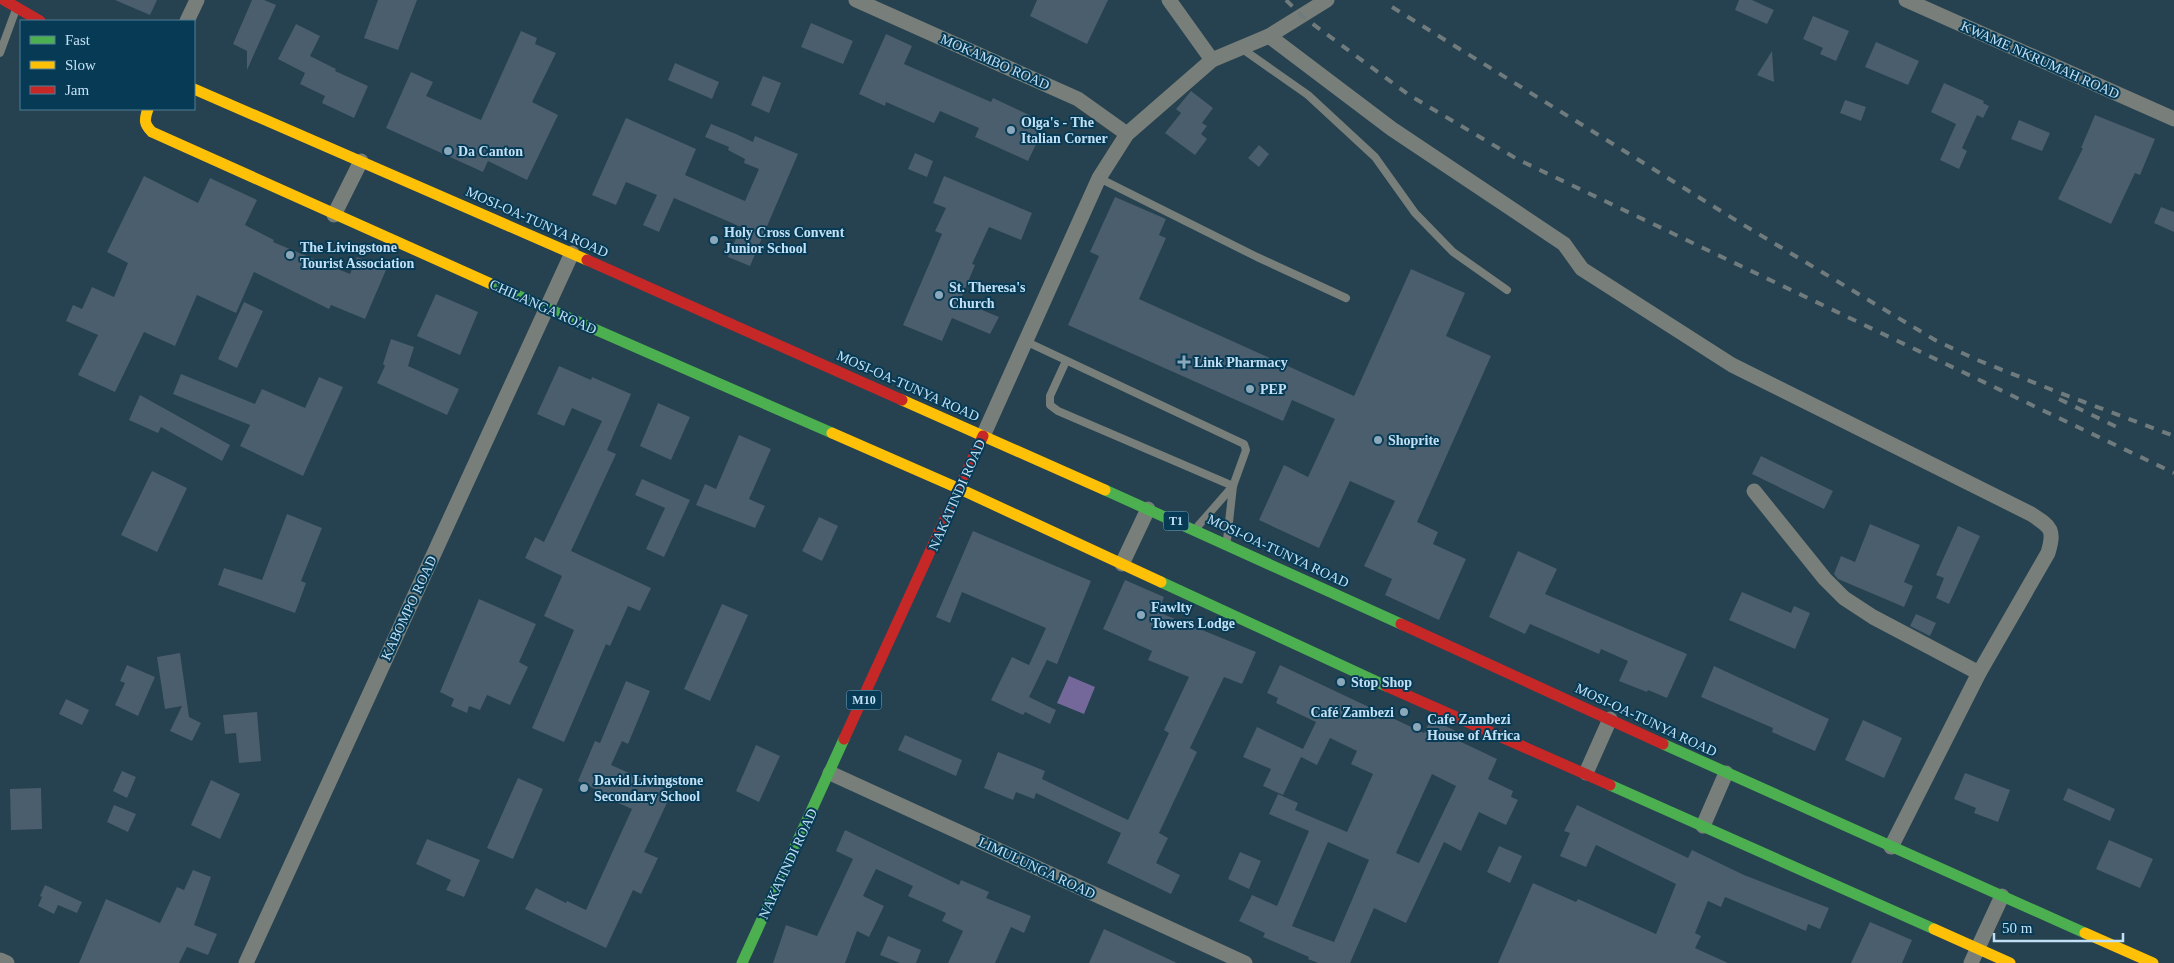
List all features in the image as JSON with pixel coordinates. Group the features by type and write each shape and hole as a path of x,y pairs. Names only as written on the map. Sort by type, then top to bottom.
{"main road":[{"path":"10,1 38,20"},
{"path":"0,18 16,23"},
{"name":"MOSI-OA-TUNYA ROAD","path":"195,89 572,253 1148,508 1726,773 2153,963"},
{"name":"CHILANGA ROAD","path":"148,110 144,119 146,126 152,132 546,309 960,489 1351,670 2010,963"},
{"name":"NAKATINDI ROAD","path":"742,963 983,436"}],"street":[{"path":"187,20 196,0"},
{"name":"MOKAMBO ROAD","path":"856,0 1078,99 1127,134"},
{"path":"1169,0 1212,60"},
{"name":"NAKATINDI ROAD","path":"983,436 1099,178 1127,134 1212,60 1269,36 1327,0"},
{"name":"KWAME NKRUMAH ROAD","path":"1906,0 2174,120"},
{"path":"1269,36 1392,129 1564,244 1582,270 1723,359 2031,514 2048,525 2052,537 2048,553 1979,673 1890,847"},
{"path":"334,215 361,161"},
{"name":"KABOMPO ROAD","path":"246,963 572,253"},
{"path":"1754,491 1825,579 1844,598 1873,617 1979,673"},
{"path":"1122,564 1148,508"},
{"path":"1586,773 1610,720"},
{"name":"LIMULUNGA ROAD","path":"830,773 1245,963"},
{"path":"1703,826 1726,773"},
{"path":"1971,963 2002,896"},
{"path":"0,960 6,963"}],"lane":[{"path":"0,7 10,1 16,23 0,53"},
{"path":"1241,48 1308,95 1374,157 1415,213 1453,252 1507,290"},
{"path":"1099,178 1258,257 1346,298"},
{"path":"1025,341 1244,444 1246,450 1233,486 1226,544"},
{"path":"1066,361 1050,396 1050,405 1058,411 1233,486"},
{"path":"1195,530 1233,486"}],"shaded area":[{"path":"1069,676 1095,687 1084,714 1057,703"}],"building":[{"path":"115,0 157,0 150,15"},
{"path":"252,0 264,0 276,5 247,70 247,51 233,44"},
{"path":"378,0 417,0 398,50 364,38"},
{"path":"1037,0 1108,0 1087,44 1030,16"},
{"path":"1739,0 1752,0 1774,10 1767,24 1735,10"},
{"path":"1813,16 1849,31 1836,61 1820,54 1823,48 1803,39"},
{"path":"811,23 853,41 843,64 801,47"},
{"path":"296,24 320,36 310,56 336,69 335,71 368,86 354,118 322,103 325,96 300,84 305,73 278,59"},
{"path":"521,31 537,38 535,44 556,53 532,102 558,115 527,180 488,161 483,172 386,128 411,72 433,82 426,96 481,120"},
{"path":"886,34 912,46 904,64 991,102 993,98 1046,123 1028,161 975,137 979,128 940,111 934,123 886,102 885,106 859,94"},
{"path":"1876,42 1919,61 1908,85 1865,67"},
{"path":"1772,51 1774,82 1757,75"},
{"path":"675,63 719,82 712,99 668,80"},
{"path":"763,76 781,83 769,113 751,105"},
{"path":"1944,83 1984,101 1983,103 1989,106 1983,118 1977,115 1962,148 1967,151 1959,169 1940,160 1956,124 1931,112"},
{"path":"1191,91 1213,108 1202,123 1207,126 1201,134 1207,139 1195,155 1165,133 1181,113 1176,109"},
{"path":"1845,100 1866,107 1861,121 1840,113"},
{"path":"2095,115 2155,139 2140,175 2135,173 2111,224 2058,199 2083,148 2081,148"},
{"path":"626,118 696,149 685,175 745,201 759,169 744,163 745,159 728,150 729,147 705,137 711,124 753,142 755,136 798,154 750,266 728,257 741,227 674,198 659,232 643,225 657,195 626,182 616,205 592,195"},
{"path":"2019,120 2050,133 2042,151 2011,139"},
{"path":"1259,145 1269,154 1259,167 1248,158"},
{"path":"915,153 933,161 927,177 908,169"},
{"path":"144,176 198,203 210,178 257,200 245,225 274,240 273,242 350,274 357,257 386,270 365,319 331,305 329,309 254,272 236,313 197,295 175,346 144,332 115,392 78,375 98,335 66,321 73,305 82,309 92,287 114,297 128,263 107,252"},
{"path":"944,176 1032,213 1021,240 989,227 972,264 975,265 960,301 999,317 990,334 952,318 942,341 903,325 942,234 935,231 946,208 933,203"},
{"path":"1115,197 1166,219 1159,235 1166,238 1139,299 1354,396 1411,269 1465,293 1446,336 1491,356 1417,522 1438,532 1433,544 1466,559 1439,620 1385,595 1392,579 1364,566 1395,501 1350,481 1319,548 1259,520 1284,465 1308,477 1335,419 1292,400 1283,421 1068,325 1099,256 1090,252"},
{"path":"2161,207 2174,212 2174,232 2154,223"},
{"path":"436,294 478,312 460,355 417,336"},
{"path":"244,302 263,311 237,368 218,359"},
{"path":"391,339 414,347 408,366 459,389 447,415 377,383 385,366 383,364"},
{"path":"559,366 591,380 592,377 631,394 607,450 616,454 571,551 651,588 640,611 628,606 610,646 606,644 564,742 532,728 574,630 544,616 562,576 525,558 535,537 544,542 602,421 572,408 564,426 537,414"},
{"path":"181,374 255,404 262,389 305,408 319,377 343,387 303,476 240,446 250,425 173,394"},
{"path":"140,395 230,445 222,461 161,427 158,433 129,420"},
{"path":"658,403 690,417 671,460 640,446"},
{"path":"739,435 771,449 749,499 765,506 755,528 696,505 705,484 716,489"},
{"path":"1761,456 1833,491 1824,509 1752,474"},
{"path":"152,471 187,488 157,552 121,535"},
{"path":"642,479 690,500 664,557 646,549 665,508 635,495"},
{"path":"287,514 322,528 301,581 306,583 295,613 218,585 224,568 262,580"},
{"path":"819,517 838,526 822,561 802,551"},
{"path":"1870,524 1920,545 1904,582 1913,586 1904,607 1838,579 1834,574 1841,556 1855,562"},
{"path":"1958,526 1980,536 1949,604 1936,598 1944,578 1936,575"},
{"path":"973,531 1091,581 1057,664 1047,660 1029,697 1056,710 1050,724 1025,712 1023,715 991,700 1012,657 1029,665 1046,628 962,592 950,623 936,617"},
{"path":"1518,551 1557,569 1545,594 1687,654 1667,698 1619,681 1628,661 1601,649 1599,654 1530,624 1525,634 1489,617"},
{"path":"1125,580 1164,597 1158,612 1256,652 1242,684 1224,677 1190,748 1197,752 1159,833 1168,838 1156,863 1180,875 1171,894 1107,863 1121,833 1036,793 1034,799 1016,792 1013,800 984,788 998,752 1045,771 1042,779 1128,820 1169,733 1164,730 1189,677 1148,660 1152,651 1103,629"},
{"path":"1742,592 1791,613 1794,606 1810,613 1795,649 1729,620"},
{"path":"479,599 536,624 519,662 528,667 510,705 487,695 480,710 469,706 467,713 451,706 454,699 440,692"},
{"path":"722,604 748,615 710,701 684,689"},
{"path":"1916,614 1936,623 1930,636 1910,626"},
{"path":"180,653 189,717 201,723 192,741 170,731 182,706 165,709 157,657"},
{"path":"127,665 155,677 138,716 115,705 125,683 120,681"},
{"path":"1280,665 1424,733 1431,719 1460,733 1457,740 1497,759 1488,779 1513,791 1511,797 1518,800 1506,825 1479,812 1461,851 1444,842 1406,923 1374,908 1350,963 1318,963 1308,959 1309,957 1263,937 1265,933 1239,921 1252,895 1277,906 1309,831 1269,814 1278,794 1298,803 1295,810 1347,832 1373,774 1351,764 1357,751 1330,738 1317,765 1301,757 1283,795 1263,786 1271,769 1243,757 1257,727 1303,749 1316,722 1276,703 1278,698 1267,693","holes":["1432,774 1456,786 1419,863 1396,853","1328,842 1369,860 1334,942 1292,926"]},
{"path":"1714,666 1829,719 1815,751 1772,732 1773,728 1701,697"},
{"path":"626,681 650,691 628,744 622,741 611,765 672,792 644,852 658,858 641,894 633,890 606,948 525,909 536,888 566,903 567,901 586,910 632,809 609,799 610,796 578,781 595,741 600,743"},
{"path":"66,699 89,710 82,725 59,714"},
{"path":"257,712 261,761 239,763 236,733 225,734 223,715"},
{"path":"1863,720 1902,738 1884,778 1845,760"},
{"path":"905,735 962,760 956,776 898,750"},
{"path":"756,745 780,756 759,802 736,791"},
{"path":"122,771 136,777 127,798 113,791"},
{"path":"1965,773 2010,790 1998,822 1974,813 1976,808 1954,799"},
{"path":"518,778 543,789 513,859 487,848"},
{"path":"211,780 240,794 220,839 191,825"},
{"path":"41,788 42,829 11,830 10,789"},
{"path":"2068,788 2115,809 2110,821 2063,800"},
{"path":"114,805 136,814 128,832 107,822"},
{"path":"1577,805 1688,858 1692,850 1744,875 1829,908 1820,929 1808,924 1806,931 1725,897 1721,907 1708,901 1695,933 1701,936 1695,948 1728,963 1498,963 1533,883 1576,902 1578,899 1656,934 1676,884 1596,845 1586,867 1560,856 1570,833 1564,831"},
{"path":"845,830 959,885 961,880 989,892 986,898 1031,916 1024,933 1011,927 995,963 948,963 963,931 942,921 946,913 908,896 913,886 876,869 863,896 884,906 869,937 857,931 845,963 773,963 786,925 817,936 853,859 836,851"},
{"path":"427,839 480,860 464,897 446,890 451,880 416,864"},
{"path":"2109,840 2153,859 2140,888 2096,869"},
{"path":"1499,846 1522,856 1510,883 1487,872"},
{"path":"1240,852 1261,861 1249,889 1228,879"},
{"path":"193,870 211,877 194,925 217,934 208,955 187,947 179,963 79,963 106,899 160,923 177,887 184,890"},
{"path":"45,885 82,902 77,913 58,905 54,914 38,906"},
{"path":"1870,922 1912,940 1902,963 1851,963"},
{"path":"1104,929 1177,963 1089,963"},
{"path":"888,936 921,950 916,963 900,963 880,955"}],"railway":[{"path":"1286,0 1302,16 1409,95 1517,159 2174,473"},
{"path":"1392,7 1742,224 1935,340 1975,359 2174,436"},
{"path":"2059,399 2123,430"}],"traffic: fast":[{"path":"489,283 832,433"},
{"path":"1105,490 1401,624"},
{"path":"1161,582 1386,686"},
{"path":"742,963 844,739"},
{"path":"1663,744 2085,933"},
{"path":"1610,785 1934,929"}],"traffic: slow":[{"path":"195,89 587,260"},
{"path":"148,110 146,122 147,127 152,132 489,283"},
{"path":"902,400 1105,490"},
{"path":"832,433 960,489 1161,582"},
{"path":"1934,929 2010,963"},
{"path":"2085,933 2153,963"}],"traffic: jam":[{"path":"4,0 38,20"},
{"path":"587,260 902,400"},
{"path":"844,739 983,436"},
{"path":"1401,624 1663,744"},
{"path":"1386,686 1610,785"}],"place":[{"name":"Olga's - The Italian Corner","path":"1011,130"},
{"name":"Da Canton","path":"448,151"},
{"name":"Holy Cross Convent Junior School","path":"714,240"},
{"name":"The Livingstone Tourist Association","path":"290,255"},
{"name":"St. Theresa's Church","path":"939,295"},
{"name":"Link Pharmacy","path":"1184,362"},
{"name":"PEP","path":"1250,389"},
{"name":"Shoprite","path":"1378,440"},
{"name":"Fawlty Towers Lodge","path":"1141,615"},
{"name":"Stop Shop","path":"1341,682"},
{"name":"Café Zambezi","path":"1404,712"},
{"name":"Cafe Zambezi House of Africa","path":"1417,727"},
{"name":"David Livingstone Secondary School","path":"584,788"}]}
